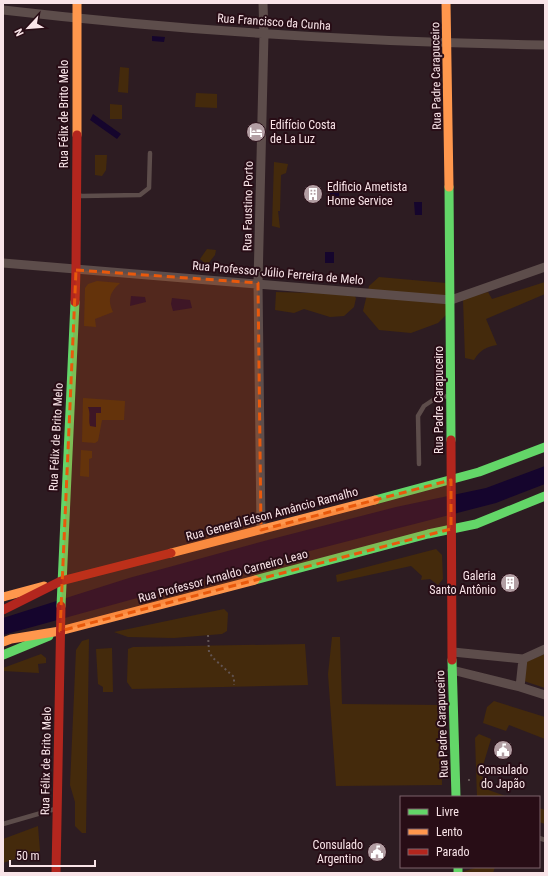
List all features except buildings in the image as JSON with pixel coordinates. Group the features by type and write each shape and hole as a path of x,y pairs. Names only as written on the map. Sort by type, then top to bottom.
{"main road":[{"name":"Rua Félix de Brito Melo","path":"56,873 61,581 76,270 75,194 77,3"},
{"name":"Rua Padre Carapuceiro","path":"446,3 448,44 451,300 450,396 452,670 456,796"},
{"name":"Rua General Edson Amâncio Ramalho","path":"3,596 451,481 545,447"},
{"name":"Rua Professor Arnaldo Carneiro Leao","path":"3,654 60,628 451,529 476,524 545,496"},
{"path":"4,610 61,581"},
{"path":"7,640 60,628"}],"street":[{"name":"Rua Faustino Porto","path":"261,530 258,283 264,34 263,3"},
{"name":"Rua Francisco da Cunha","path":"3,10 264,34 448,44 545,45"},
{"name":"Rua Professor Júlio Ferreira de Melo","path":"3,262 76,270 258,283 451,300 545,267"},
{"path":"452,652 523,659 545,649"},
{"path":"520,687 523,659"},
{"path":"452,670 520,687 545,695"}],"lane":[{"path":"75,194 82,196 140,195 149,188 150,153"},
{"path":"419,464 418,416 424,406 433,400 440,397 450,396"},
{"path":"3,824 56,809"}],"path":[{"path":"208,635 209,652 213,658 234,677 234,685"}],"highlighted area":[{"path":"76,270 258,283 261,530 451,480 451,529 60,631"}],"shaded area":[{"path":"152,36 165,37 164,42 152,41"},
{"path":"120,67 129,68 128,93 118,92"},
{"path":"196,93 217,94 217,108 195,107"},
{"path":"110,104 122,105 122,119 110,119"},
{"path":"93,114 121,134 117,139 90,120"},
{"path":"95,155 107,155 106,170 102,176 95,175"},
{"path":"274,162 288,164 286,173 281,175 280,211 278,211 280,228 272,226"},
{"path":"330,192 339,192 340,207 330,206"},
{"path":"414,202 422,202 422,215 415,215"},
{"path":"207,249 216,250 215,255 207,265 200,259"},
{"path":"325,252 334,252 334,263 325,263"},
{"path":"379,277 446,283 447,314 438,323 411,333 379,330 363,311 369,286"},
{"path":"97,281 120,283 110,296 110,304 113,312 95,319 96,327 84,326 85,288 88,284"},
{"path":"545,282 545,294 486,319 497,345 484,350 474,360 465,358 463,299 488,292 492,299"},
{"path":"276,292 353,294 356,298 354,307 344,316 330,317 304,309 294,313 275,310"},
{"path":"131,296 145,297 146,302 130,306"},
{"path":"172,298 190,300 192,308 173,311 171,304"},
{"path":"83,398 125,401 124,420 102,420 98,441 95,443 82,442"},
{"path":"88,407 101,407 101,413 96,413 96,427 90,426"},
{"path":"81,450 92,451 92,458 89,459 89,477 80,476"},
{"path":"545,466 545,484 496,503 271,561 3,635 3,618 129,578 396,507 486,488"},
{"path":"436,549 442,555 443,579 438,585 430,579 421,580 422,576 411,566 337,582 336,575"},
{"path":"224,609 228,613 227,631 222,634 174,638 128,637 114,632"},
{"path":"332,637 340,637 342,704 441,705 442,785 336,786 328,674"},
{"path":"89,639 86,833 82,833 75,826 75,802 70,785 76,650 82,641"},
{"path":"305,644 308,685 132,689 127,682 128,649 133,647"},
{"path":"112,648 113,692 103,692 103,687 98,684 96,649"},
{"path":"41,654 46,658 46,663 38,664 39,673 3,671 3,668"},
{"path":"545,654 545,688 524,681 527,661"},
{"path":"494,701 545,717 545,739 509,725 506,731 483,723 487,707"},
{"path":"479,734 491,739 481,772 483,779 480,781 483,788 505,796 477,796 475,738"},
{"path":"540,808 545,810 545,824 540,822"},
{"path":"38,826 40,851 3,863 3,839"},
{"path":"475,868 495,868 493,873 462,872"}],"traffic: fast":[{"path":"449,187 451,440"},
{"path":"61,606 75,302"},
{"path":"375,500 479,472 545,447"},
{"path":"255,580 428,534 476,524 545,496"},
{"path":"3,655 49,636"},
{"path":"452,660 456,796"},
{"path":"458,868 458,873"}],"traffic: slow":[{"path":"77,3 77,135"},
{"path":"446,3 449,187"},
{"path":"171,553 375,500"},
{"path":"3,642 11,639 60,631 255,580"},
{"path":"3,597 44,586"}],"traffic: jam":[{"path":"75,302 77,135"},
{"path":"451,440 452,660"},
{"path":"3,610 61,581 171,553"},
{"path":"56,873 61,606"}],"place":[{"name":"Edifício Costa de La Luz","path":"256,132"},
{"name":"Edificio Ametista Home Service","path":"313,194"},
{"name":"Galeria Santo Antônio","path":"510,583"},
{"name":"Consulado do Japão","path":"503,750"},
{"name":"Consulado Argentino","path":"377,852"}]}
